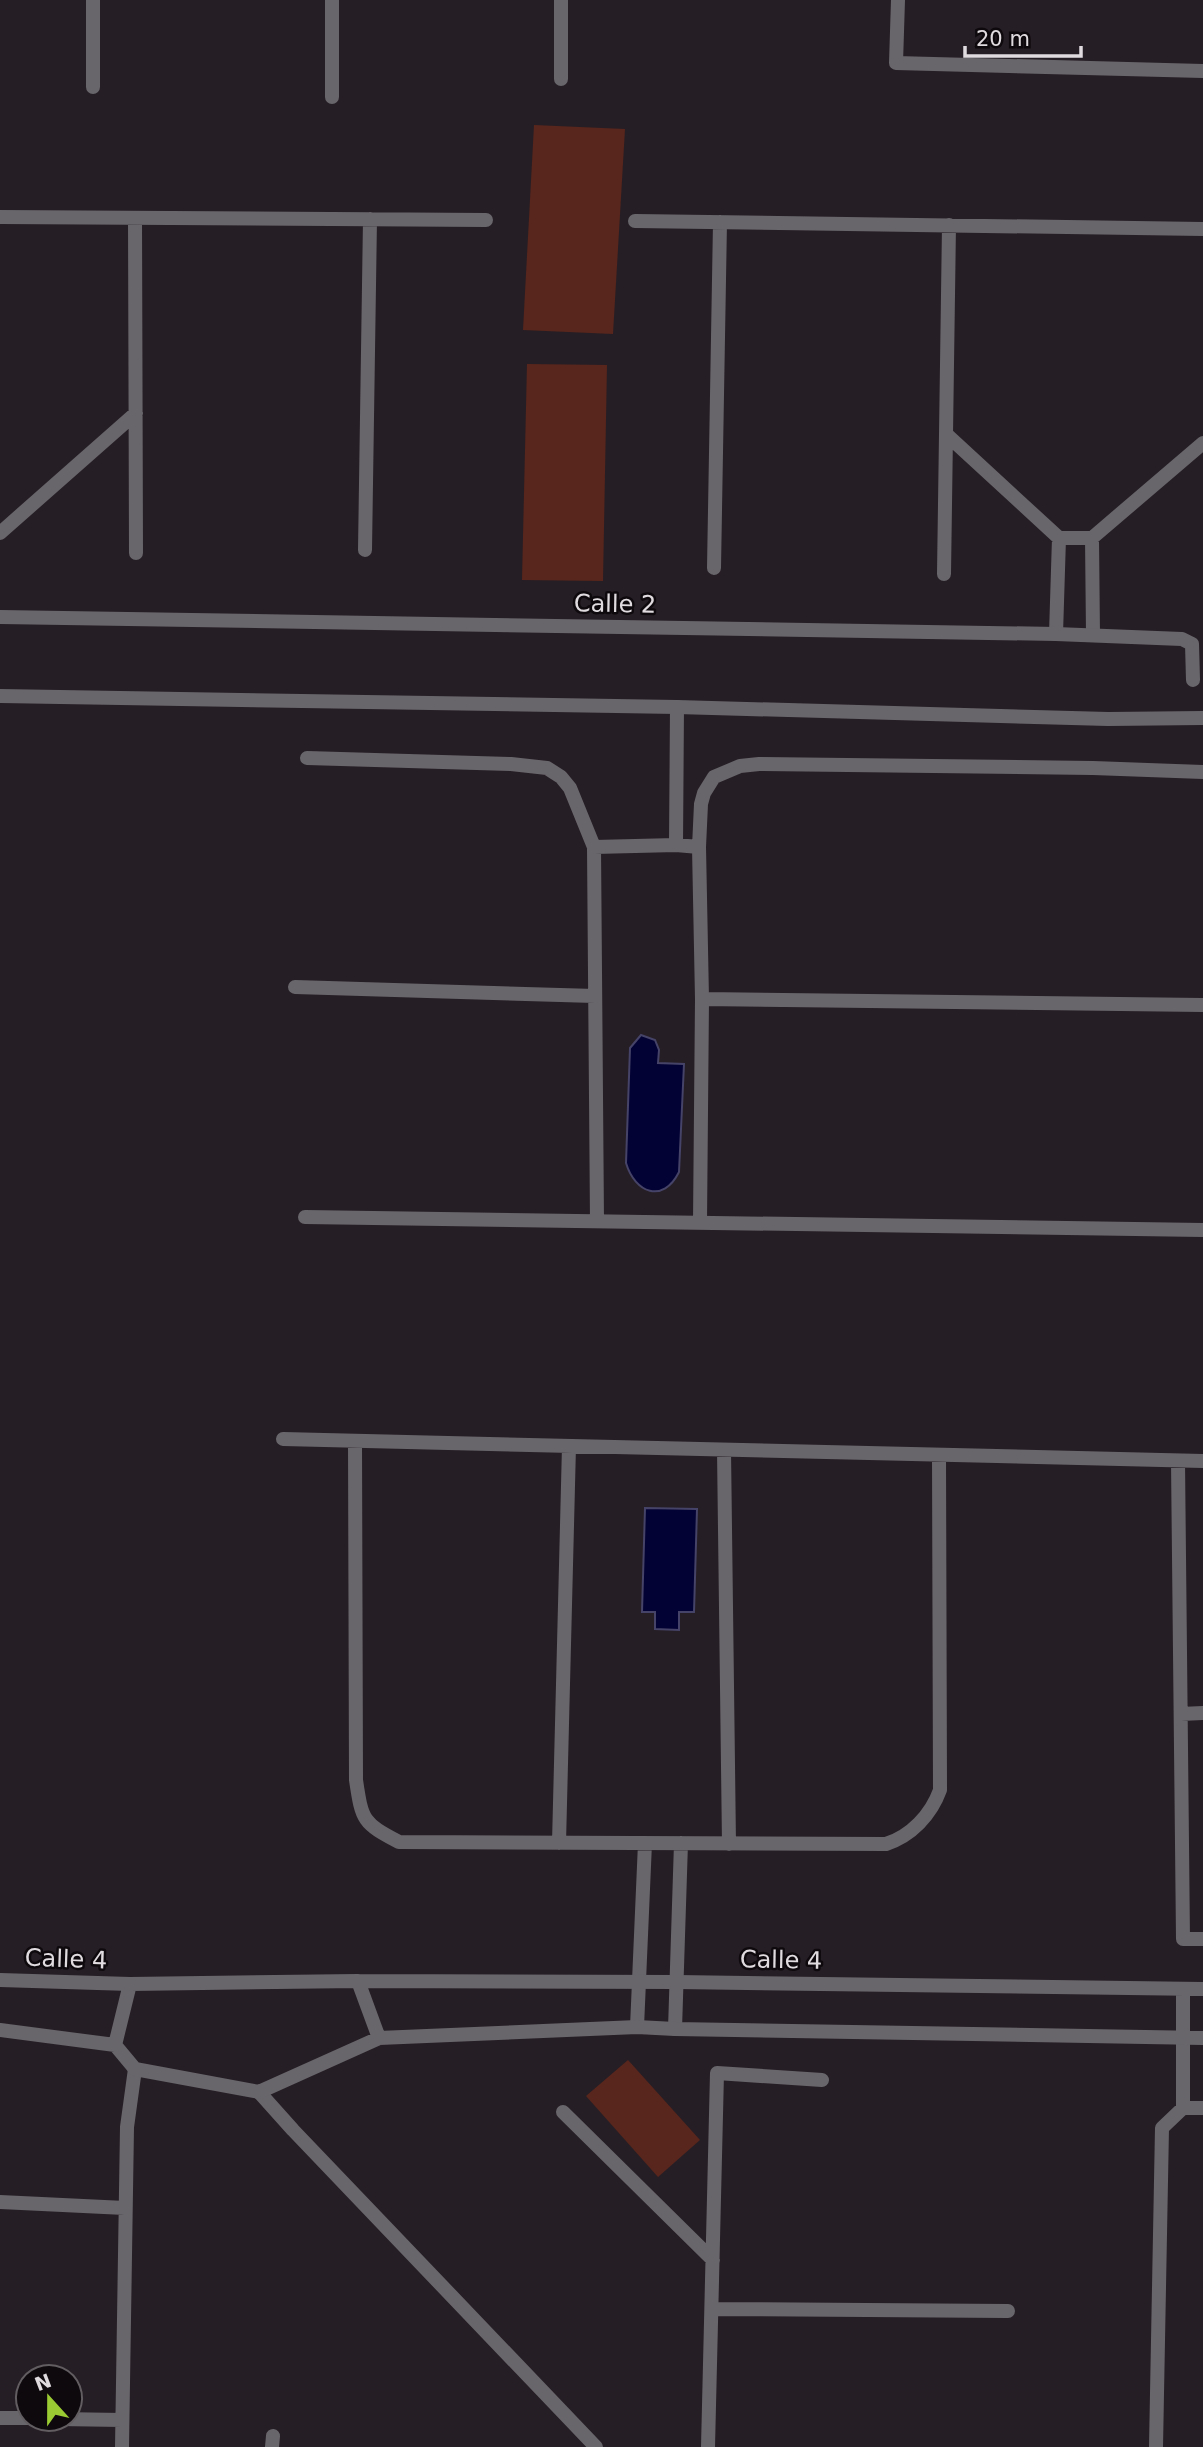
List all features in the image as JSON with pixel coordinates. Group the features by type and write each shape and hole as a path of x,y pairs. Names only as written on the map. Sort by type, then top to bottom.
{"street":[{"path":"93,0 93,87"},
{"path":"332,0 332,97"},
{"path":"561,0 561,79"},
{"path":"898,0 896,63 1203,71"},
{"path":"0,218 486,220"},
{"path":"135,218 136,553"},
{"path":"365,551 370,219"},
{"path":"635,221 1203,229"},
{"path":"714,568 720,222"},
{"path":"944,574 949,225"},
{"path":"0,533 136,413"},
{"path":"946,434 1059,538 1091,538 1203,443"},
{"path":"1056,634 1059,538"},
{"path":"1091,538 1093,635"},
{"name":"Calle 2","path":"0,617 1056,634 1188,640 1192,644 1193,680"},
{"path":"0,696 677,707 1108,719 1203,718"},
{"path":"676,845 677,707"},
{"path":"307,758 547,768 561,777 570,788 594,846 597,1221"},
{"path":"700,1223 702,999 699,847 701,804 708,783 722,772 759,764 1203,772"},
{"path":"594,846 699,847"},
{"path":"295,987 595,996"},
{"path":"702,999 1203,1005"},
{"path":"305,1217 1203,1230"},
{"path":"283,1439 1203,1461"},
{"path":"355,1441 356,1780 361,1814 369,1824 400,1842 886,1844 901,1839 930,1812 940,1790 939,1455"},
{"path":"559,1843 569,1446"},
{"path":"723,1450 729,1844"},
{"path":"1178,1461 1183,1939 1203,1939"},
{"path":"1181,1713 1203,1713"},
{"path":"637,2027 645,1843"},
{"path":"675,2029 681,1843"},
{"name":"Calle 4","path":"0,1980 130,1984 358,1981 677,1982 1203,1989"},
{"path":"358,1981 379,2038"},
{"path":"116,2045 130,1984"},
{"path":"1183,1989 1183,2108"},
{"path":"0,2030 116,2045 135,2069 259,2092 379,2038 637,2027 1203,2038"},
{"path":"122,2447 127,2127 135,2069"},
{"path":"708,2447 717,2073 822,2080"},
{"path":"259,2092 596,2447"},
{"path":"1156,2447 1161,2128 1183,2108 1203,2108"},
{"path":"563,2112 713,2260"},
{"path":"0,2202 125,2208"},
{"path":"712,2309 1008,2311"},
{"path":"84,2419 122,2420"}],"shaded area":[{"path":"534,125 625,129 613,334 523,330"},
{"path":"527,364 607,365 603,581 522,580"},
{"path":"641,1035 655,1040 659,1050 658,1063 684,1064 679,1172 672,1182 658,1191 650,1191 636,1182 626,1163 630,1048"},
{"path":"645,1508 697,1509 694,1612 679,1612 679,1630 655,1629 655,1612 642,1612"},
{"path":"628,2060 700,2140 658,2177 586,2096"}]}
